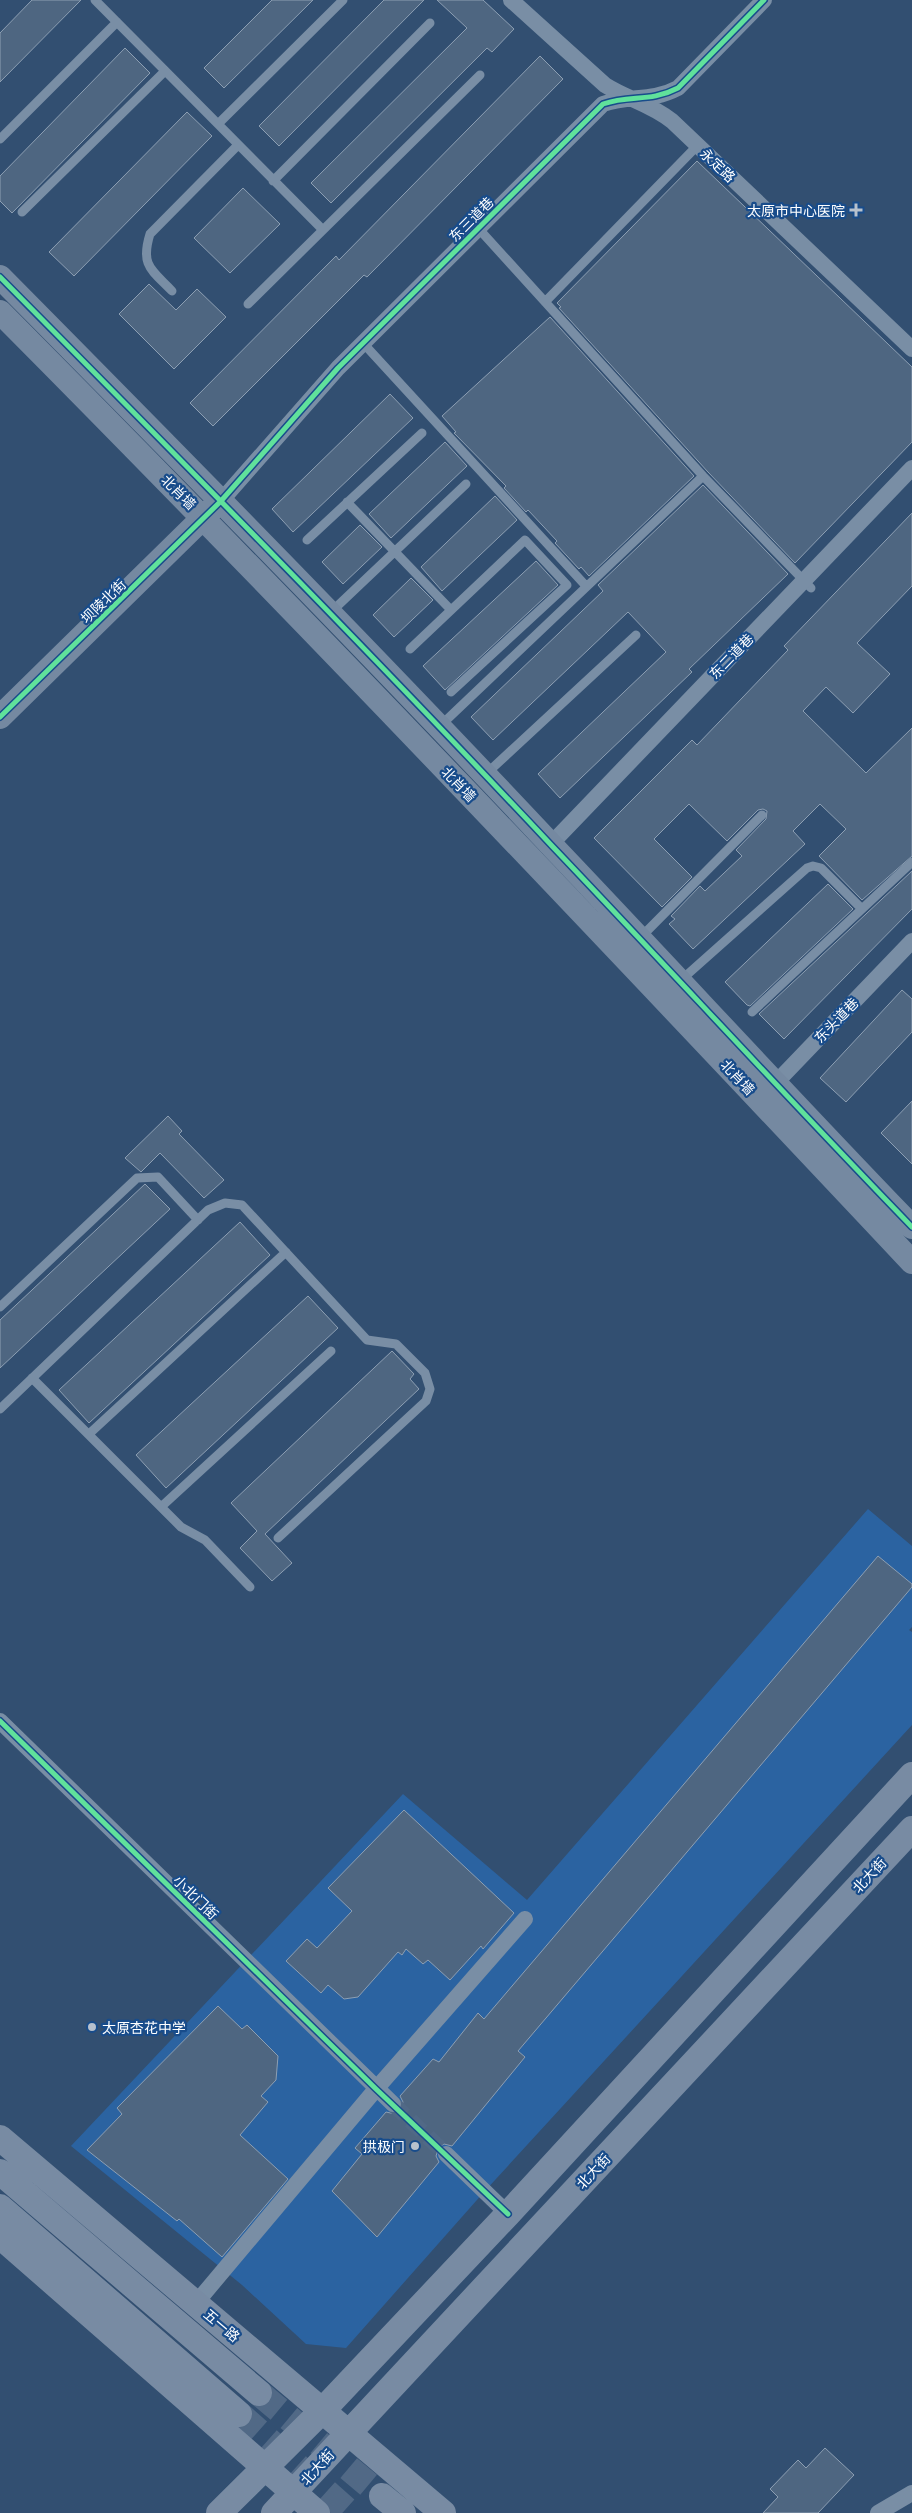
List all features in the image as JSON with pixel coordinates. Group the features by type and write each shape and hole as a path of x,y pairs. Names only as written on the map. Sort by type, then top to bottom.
{"main road":[{"path":"219,2513 262,2468 322,2411 508,2214 912,1775"},
{"name":"北大街","path":"274,2513 912,1829"},
{"name":"五一路","path":"0,2138 443,2513"},
{"name":"五一路","path":"0,2172 259,2393"},
{"path":"0,2207 239,2414"},
{"path":"0,2236 262,2468 317,2513"},
{"path":"382,2496 402,2513"}],"street":[{"name":"永定路","path":"511,0 605,85 631,99 659,110 912,349"},
{"name":"东三道巷","path":"221,501 338,368 603,104 616,100 648,99 664,95 678,88 764,0"},
{"path":"0,277 221,501 555,848 679,982 767,1092 912,1227"},
{"name":"北肖墙","path":"0,312 204,517 767,1092 912,1262"},
{"name":"东二道巷","path":"555,848 807,584 912,468"},
{"name":"东二道巷","path":"807,584 912,483"},
{"name":"坝陵北街","path":"0,717 221,501"},
{"name":"东头道巷","path":"767,1092 912,941"},
{"name":"小北门街","path":"0,1721 393,2104"},
{"path":"196,2303 376,2089 525,1919"},
{"path":"446,2154 508,2214"},
{"path":"878,2513 912,2493"}],"lane":[{"path":"96,0 323,230"},
{"path":"218,124 343,0"},
{"path":"0,139 117,22"},
{"path":"273,181 430,23"},
{"path":"22,212 165,71"},
{"path":"248,304 480,75"},
{"path":"172,291 148,266 144,252 150,234 238,145"},
{"path":"545,302 698,146"},
{"path":"478,228 703,476 807,584"},
{"path":"363,343 586,586"},
{"path":"307,540 422,432"},
{"path":"438,727 703,476"},
{"path":"330,614 466,484"},
{"path":"347,502 451,610"},
{"path":"410,648 526,540 567,585 451,692"},
{"path":"484,775 636,635"},
{"path":"639,939 762,814"},
{"path":"752,1012 912,862"},
{"path":"679,982 807,868 813,866 821,868 862,909"},
{"path":"0,1307 137,1178 158,1178 198,1220"},
{"path":"0,1409 208,1210 225,1203 242,1205 367,1340 396,1344 425,1373 430,1388 426,1401 278,1538"},
{"path":"88,1434 286,1252"},
{"path":"161,1507 331,1351"},
{"path":"32,1378 181,1527 205,1540 250,1588"}],"shaded area":[{"path":"868,1509 912,1546 912,1627 909,1630 912,1632 912,1725 484,2192 346,2348 306,2344 242,2285 71,2146 403,1794 527,1900"}],"building":[{"path":"32,0 81,0 0,82 0,33"},
{"path":"272,0 313,0 224,88 204,68"},
{"path":"384,0 424,0 279,146 259,126"},
{"path":"437,0 483,0 514,29 492,52 487,48 331,203 311,183 467,28"},
{"path":"125,48 150,73 12,213 0,201 0,176"},
{"path":"540,56 563,79 367,277 364,275 213,426 190,403 336,256 339,260"},
{"path":"187,112 212,136 74,276 49,252"},
{"path":"697,161 912,367 912,442 795,563 708,472 559,308 561,307 557,303"},
{"path":"243,188 280,224 230,273 194,238"},
{"path":"149,284 176,310 197,289 226,317 174,369 119,314"},
{"path":"550,317 694,476 589,576 581,567 579,569 555,543 557,541 528,510 526,512 504,488 506,486 454,433 456,432 442,416"},
{"path":"390,394 413,418 293,532 272,509"},
{"path":"445,442 467,466 391,538 369,514"},
{"path":"703,485 788,574 689,669 692,672 560,798 538,774 666,652 628,612 493,740 471,717 603,591 598,585"},
{"path":"495,496 517,520 442,591 421,567"},
{"path":"912,513 912,586 857,643 890,674 853,713 826,687 803,711 866,773 912,728 912,856 862,900 819,856 846,829 820,804 793,831 805,844 693,949 669,924 675,919 671,916 700,886 705,891 742,856 736,850 766,819 767,811 763,809 758,810 727,841 689,804 654,839 692,877 662,907 594,838 692,740 697,745 788,650 784,646"},
{"path":"360,525 382,547 343,584 322,562"},
{"path":"536,561 558,585 445,690 423,666"},
{"path":"411,578 433,600 394,637 373,615"},
{"path":"912,871 912,909 784,1039 759,1014"},
{"path":"828,884 853,909 750,1006 747,1005 725,982"},
{"path":"902,990 912,999 912,1032 846,1102 820,1078"},
{"path":"912,1101 912,1164 881,1133"},
{"path":"168,1116 182,1131 179,1134 224,1180 204,1198 160,1153 141,1172 125,1158"},
{"path":"145,1184 170,1209 0,1368 0,1320"},
{"path":"240,1222 270,1255 89,1423 59,1390"},
{"path":"308,1296 338,1328 166,1488 136,1455"},
{"path":"392,1351 414,1374 410,1379 419,1389 265,1534 292,1563 272,1581 240,1548 257,1531 231,1503"},
{"path":"878,1556 912,1584 912,1587 518,2051 525,2057 452,2146 444,2144 439,2147 436,2156 439,2162 377,2237 332,2191 362,2154 355,2148 386,2112 395,2114 400,2111 403,2102 400,2096 433,2059 439,2062 478,2013 484,2019"},
{"path":"404,1810 514,1913 483,1949 481,1946 450,1980 428,1960 423,1964 406,1949 402,1955 398,1952 358,1997 344,1999 328,1985 321,1993 286,1961 307,1939 317,1948 352,1911 328,1888"},
{"path":"218,2006 242,2029 247,2025 278,2056 276,2080 261,2096 268,2102 240,2135 288,2179 222,2257 179,2219 177,2221 87,2150 122,2114 117,2108"},
{"path":"825,2448 854,2475 818,2513 763,2513 778,2497 770,2489 798,2460 806,2468"}],"tunnel":[{"path":"393,2104 446,2154"},
{"path":"259,2393 382,2496"},
{"path":"239,2414 350,2513"}],"cycle path":[{"path":"0,717 221,501 338,368 603,104 622,99 649,97 668,93 678,88 764,0"},
{"path":"0,277 348,631 912,1227"},
{"path":"0,1721 376,2089 508,2214"}],"place":[{"name":"太原市中心医院","path":"856,210"},
{"name":"太原杏花中学","path":"92,2027"},
{"name":"拱极门","path":"415,2146"}]}
